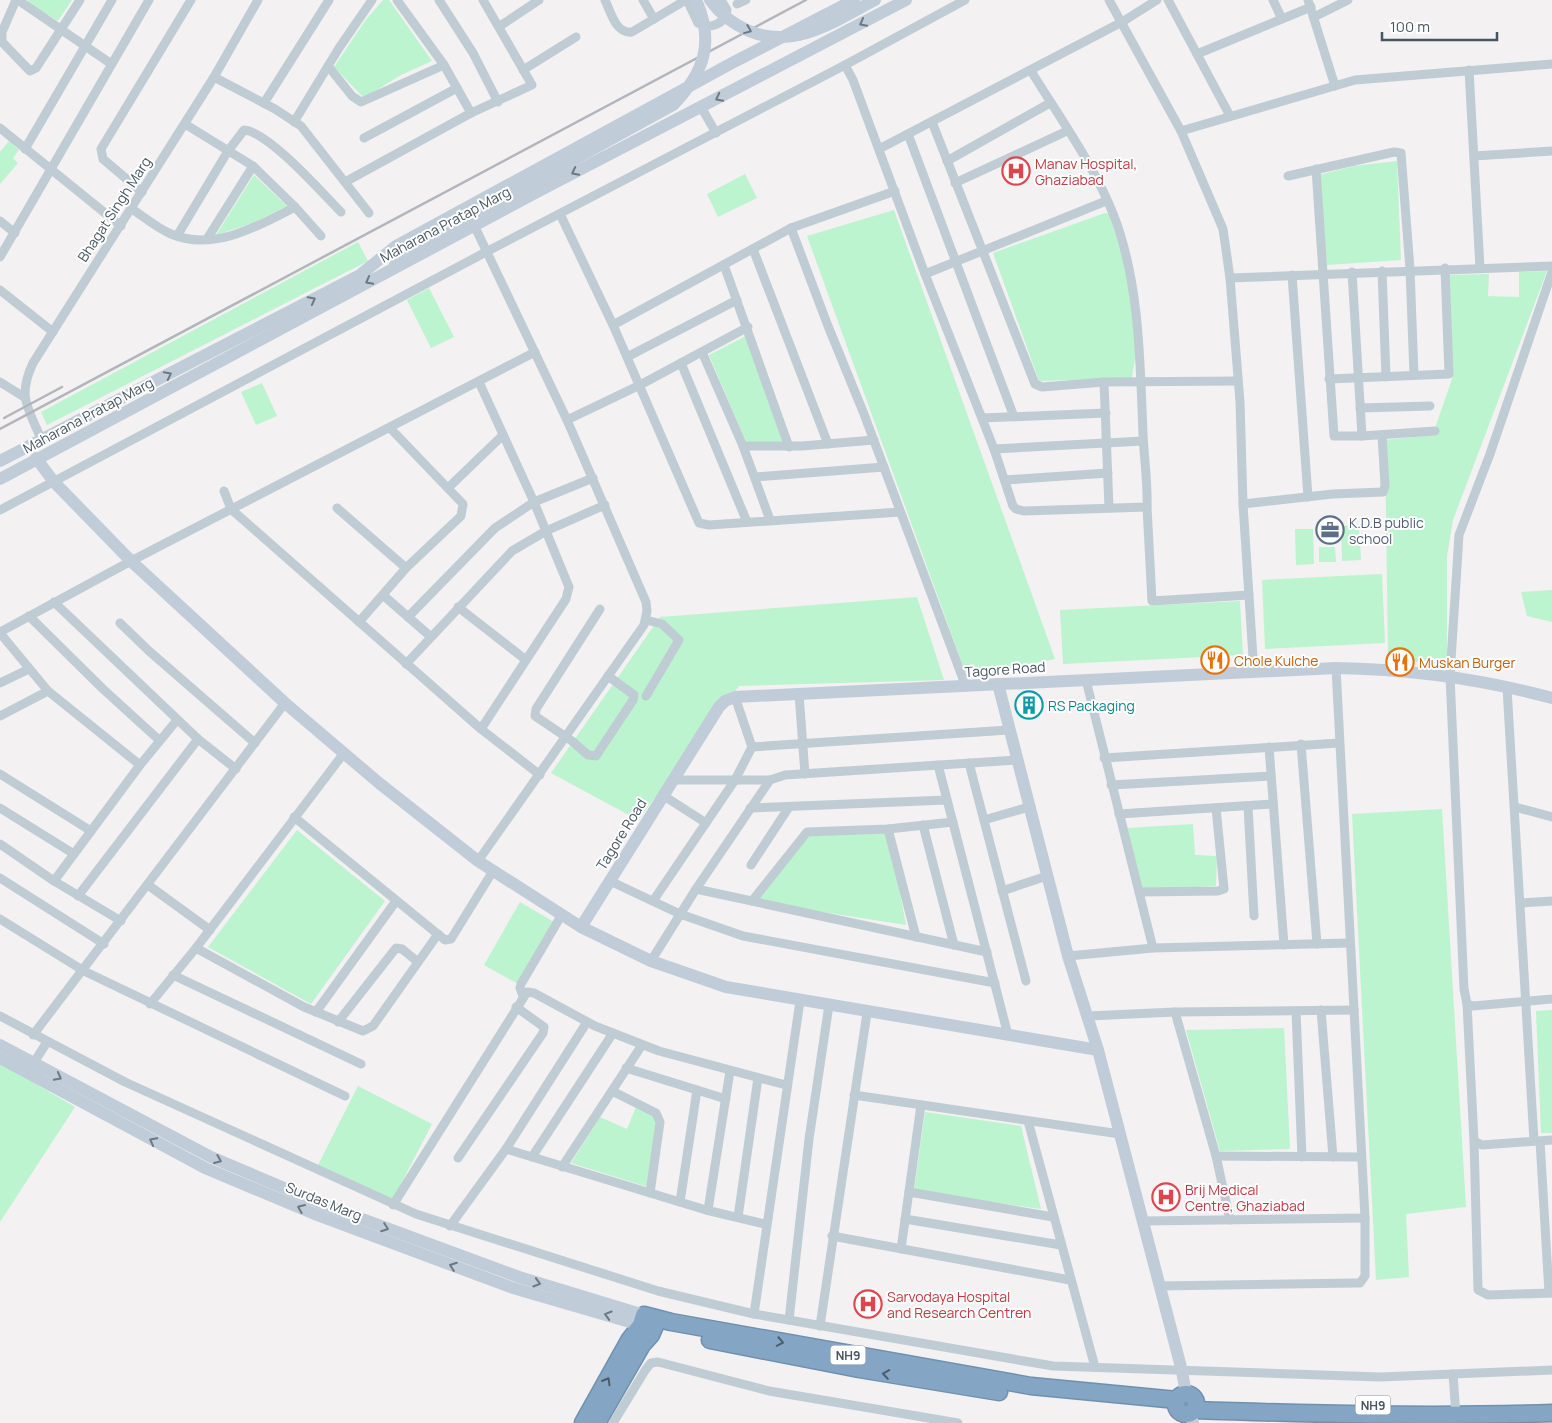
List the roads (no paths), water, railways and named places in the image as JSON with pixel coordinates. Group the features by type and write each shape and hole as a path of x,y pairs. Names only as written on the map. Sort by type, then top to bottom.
{"highway":[{"path":"597,1423 637,1355 649,1322"},
{"path":"583,1423 630,1339 649,1322"},
{"name":"NH9","path":"649,1322 1031,1386 1187,1407 1334,1415 1456,1412 1552,1413"},
{"name":"NH9","path":"1456,1412 1552,1402"}],"street":[{"path":"80,0 59,30 36,68 27,70 2,42 2,32 17,0 59,30 110,64"},
{"path":"25,149 112,0"},
{"path":"0,257 110,64 149,0"},
{"path":"142,192 103,159 101,149 191,0"},
{"name":"Bhagat Singh Marg","path":"24,397 26,377 214,77 258,0"},
{"path":"264,103 329,0"},
{"path":"294,122 328,66 372,0"},
{"path":"397,0 444,65 471,113"},
{"path":"439,0 473,53 498,102"},
{"path":"345,182 471,113 532,85 500,26 483,0"},
{"path":"500,26 539,0"},
{"path":"604,0 619,30 625,33 632,32 686,0 698,23 709,27 716,25 727,14 727,10 721,0"},
{"path":"643,0 654,19"},
{"path":"372,267 392,259 673,106 692,83 703,60 706,45 706,26 696,0"},
{"path":"710,0 721,13 738,26 764,36 780,38 809,33 875,0"},
{"path":"737,4 746,0"},
{"name":"Maharana Pratap Marg","path":"0,479 36,458 142,403 372,267 387,251 854,0"},
{"name":"Maharana Pratap Marg","path":"0,462 137,390 238,345 474,226 906,0"},
{"path":"0,510 486,252 846,65 965,0"},
{"path":"1109,0 1181,131 1223,229 1230,278 1254,673"},
{"path":"879,149 1031,71 1122,22 1157,0"},
{"path":"1168,0 1230,116"},
{"path":"1273,0 1282,19"},
{"path":"1314,17 1348,0"},
{"path":"1196,54 1282,19 1309,4 1335,86"},
{"path":"523,70 576,37"},
{"path":"1181,131 1355,80 1552,64"},
{"path":"328,66 352,96 361,102 444,65"},
{"path":"846,65 854,80 925,274 994,449 1013,506 1020,511 1147,507"},
{"path":"1469,70 1480,268"},
{"path":"1031,71 1067,130 1106,201 1118,231 1129,273 1141,382 1152,601 1249,594"},
{"path":"214,77 264,103 294,122 312,137 369,213"},
{"path":"364,138 457,88"},
{"path":"668,99 679,118"},
{"path":"947,161 1050,103"},
{"path":"701,107 716,133"},
{"path":"932,122 1035,384 1042,387 1104,382 1237,381"},
{"path":"185,124 253,166 295,207 320,236"},
{"path":"0,128 121,226"},
{"path":"177,236 228,151 244,130 252,132 293,164 340,212"},
{"path":"955,183 1067,130"},
{"path":"908,134 1014,417"},
{"path":"1474,156 1552,151"},
{"path":"1288,176 1394,152 1401,154 1410,269 1414,376"},
{"path":"207,239 253,166"},
{"path":"1316,169 1334,436 1435,431"},
{"path":"613,325 791,228 894,192"},
{"path":"925,274 1106,201"},
{"path":"132,209 177,236 207,239 228,237 248,231 295,207"},
{"path":"560,214 640,385 699,523 709,525 900,512"},
{"path":"0,221 15,233"},
{"path":"474,226 567,420 646,602 646,620 540,775 478,861"},
{"path":"791,228 874,440 966,687"},
{"path":"753,249 828,444"},
{"path":"724,264 748,327 789,447"},
{"path":"1230,278 1382,270 1552,266"},
{"path":"1329,379 1449,374 1445,268"},
{"path":"1382,270 1386,377"},
{"path":"1352,272 1362,436"},
{"path":"1507,688 1521,903 1525,1000 1551,1293 1488,1295 1478,1290 1474,1142 1467,1004 1462,959 1450,676 1459,534 1490,454 1552,272"},
{"path":"1292,274 1308,497"},
{"path":"0,290 53,332"},
{"path":"627,357 737,300"},
{"path":"567,420 640,385 748,327"},
{"path":"140,766 48,691 0,633 131,561 535,352"},
{"path":"702,352 743,446 770,520"},
{"path":"681,363 747,522"},
{"path":"0,382 24,397 41,439"},
{"path":"479,382 534,502 567,580 568,594 481,729"},
{"path":"1104,382 1108,443 1109,508"},
{"path":"137,390 142,403"},
{"path":"1360,408 1430,406"},
{"path":"982,418 1106,413"},
{"path":"359,622 406,568 461,516 463,504 390,428"},
{"path":"448,488 503,435"},
{"path":"1243,504 1383,492 1385,486 1382,435"},
{"path":"743,446 789,447 874,440"},
{"path":"994,449 1143,441"},
{"path":"36,458 54,482 131,561 285,703 478,861 561,916 651,961 726,987 867,1013 1098,1050"},
{"path":"755,477 884,467"},
{"path":"1005,480 1108,473"},
{"path":"408,617 494,528 534,502 593,478"},
{"path":"224,491 232,509 481,729 540,775"},
{"path":"406,664 503,558 546,531 604,505"},
{"path":"337,508 406,568"},
{"path":"383,595 430,637"},
{"path":"54,602 177,720 236,769"},
{"path":"458,607 526,660"},
{"path":"600,609 535,713 537,718 566,736 591,757 599,754 630,708 634,695 608,676"},
{"path":"29,616 102,689 159,740"},
{"path":"646,620 662,624 679,640 646,696"},
{"path":"120,622 149,651 255,743"},
{"path":"1160,1286 1360,1283 1366,1273 1365,1218 1336,668"},
{"name":"Tagore Road","path":"581,927 719,707 725,701 735,698 1336,668 1396,670 1450,676 1552,698"},
{"path":"0,684 30,669"},
{"path":"1086,680 1153,948"},
{"path":"998,684 1016,760 1068,956 1098,1050 1144,1221 1182,1370 1187,1407"},
{"path":"0,716 48,691"},
{"path":"799,694 805,774"},
{"path":"653,901 735,780 752,747 735,698"},
{"path":"33,1035 84,971 285,703"},
{"path":"54,881 159,740 177,720"},
{"path":"752,747 1009,730"},
{"path":"78,896 198,739"},
{"path":"1104,758 1339,743"},
{"path":"1301,744 1317,944"},
{"path":"1269,747 1284,945"},
{"path":"150,1004 210,930 344,753"},
{"path":"673,780 770,780 785,775 1016,760"},
{"path":"968,762 1026,981"},
{"path":"938,765 1008,1035"},
{"path":"0,774 91,831"},
{"path":"1111,785 1271,776"},
{"path":"651,961 696,889 770,780"},
{"path":"664,796 706,823"},
{"path":"750,808 948,800"},
{"path":"1119,814 1274,804"},
{"path":"1248,806 1254,916"},
{"path":"751,865 789,807"},
{"path":"984,820 1029,807"},
{"path":"0,808 74,854"},
{"path":"1139,892 1218,891 1224,889 1216,808"},
{"path":"1515,808 1552,817"},
{"path":"294,817 445,940 451,939 493,871"},
{"path":"752,901 807,832 888,829 953,822"},
{"path":"923,825 954,945"},
{"path":"888,829 916,937"},
{"path":"0,844 54,881 121,921"},
{"path":"1002,891 1047,876"},
{"path":"0,878 104,944"},
{"path":"610,881 680,914 754,939 994,983"},
{"path":"148,885 210,930"},
{"path":"696,889 987,952"},
{"path":"316,1012 396,901"},
{"path":"1521,903 1552,901"},
{"path":"523,996 520,988 521,984 561,916"},
{"path":"0,919 84,971 345,1096"},
{"path":"196,948 316,1012 356,1030 369,1030 438,934"},
{"path":"1068,956 1153,948 1350,943"},
{"path":"338,1022 396,948 402,949 418,962"},
{"path":"173,976 361,1064"},
{"path":"393,1205 526,992 534,993 587,1022 642,1045 786,1085"},
{"path":"1467,1004 1473,1006 1552,999"},
{"path":"754,1314 765,1224 800,1001"},
{"path":"789,1320 809,1139 829,1005"},
{"path":"458,1158 543,1033 544,1026 516,1007"},
{"path":"1321,1010 1333,1157"},
{"path":"1088,1016 1175,1012 1354,1010"},
{"path":"1296,1011 1302,1157"},
{"path":"1175,1012 1216,1156 1230,1220"},
{"path":"820,1326 867,1013"},
{"path":"0,1016 125,1082 393,1205 450,1226 658,1291 754,1314 1053,1366 1380,1377 1552,1370"},
{"path":"450,1226 506,1148 587,1022"},
{"path":"532,1157 613,1033"},
{"path":"33,1064 47,1042"},
{"path":"562,1167 642,1045"},
{"name":"Surdas Marg","path":"0,1046 205,1168 317,1215 513,1288 649,1322"},
{"name":"Surdas Marg","path":"0,1058 91,1101"},
{"path":"626,1068 726,1099"},
{"path":"708,1210 730,1071"},
{"path":"738,1218 758,1078"},
{"path":"680,1202 697,1090"},
{"path":"612,1091 656,1113 659,1117 660,1122 650,1193"},
{"path":"854,1095 1120,1134"},
{"path":"901,1249 921,1106"},
{"path":"1028,1121 1094,1368"},
{"path":"1474,1142 1482,1145 1552,1140"},
{"path":"506,1148 562,1167 680,1202 765,1224"},
{"path":"1216,1156 1361,1158"},
{"path":"909,1192 1054,1217"},
{"path":"1144,1221 1365,1218"},
{"path":"905,1220 1061,1245"},
{"path":"832,1236 1070,1280"},
{"path":"637,1355 651,1363 664,1363 769,1391 926,1420 958,1423"},
{"path":"613,1423 651,1363"},
{"path":"1453,1374 1456,1412"}],"railway":[{"path":"0,429 806,0"},
{"path":"4,418 62,387"}],"place":[{"name":"Manav Hospital, Ghaziabad","path":"1016,171"},
{"name":"K.D.B public school","path":"1330,530"},
{"name":"Chole Kulche","path":"1215,660"},
{"name":"Muskan Burger","path":"1400,662"},
{"name":"RS Packaging","path":"1029,705"},
{"name":"Brij Medical Centre, Ghaziabad","path":"1166,1197"},
{"name":"Sarvodaya Hospital and Research Centren","path":"868,1304"}]}
